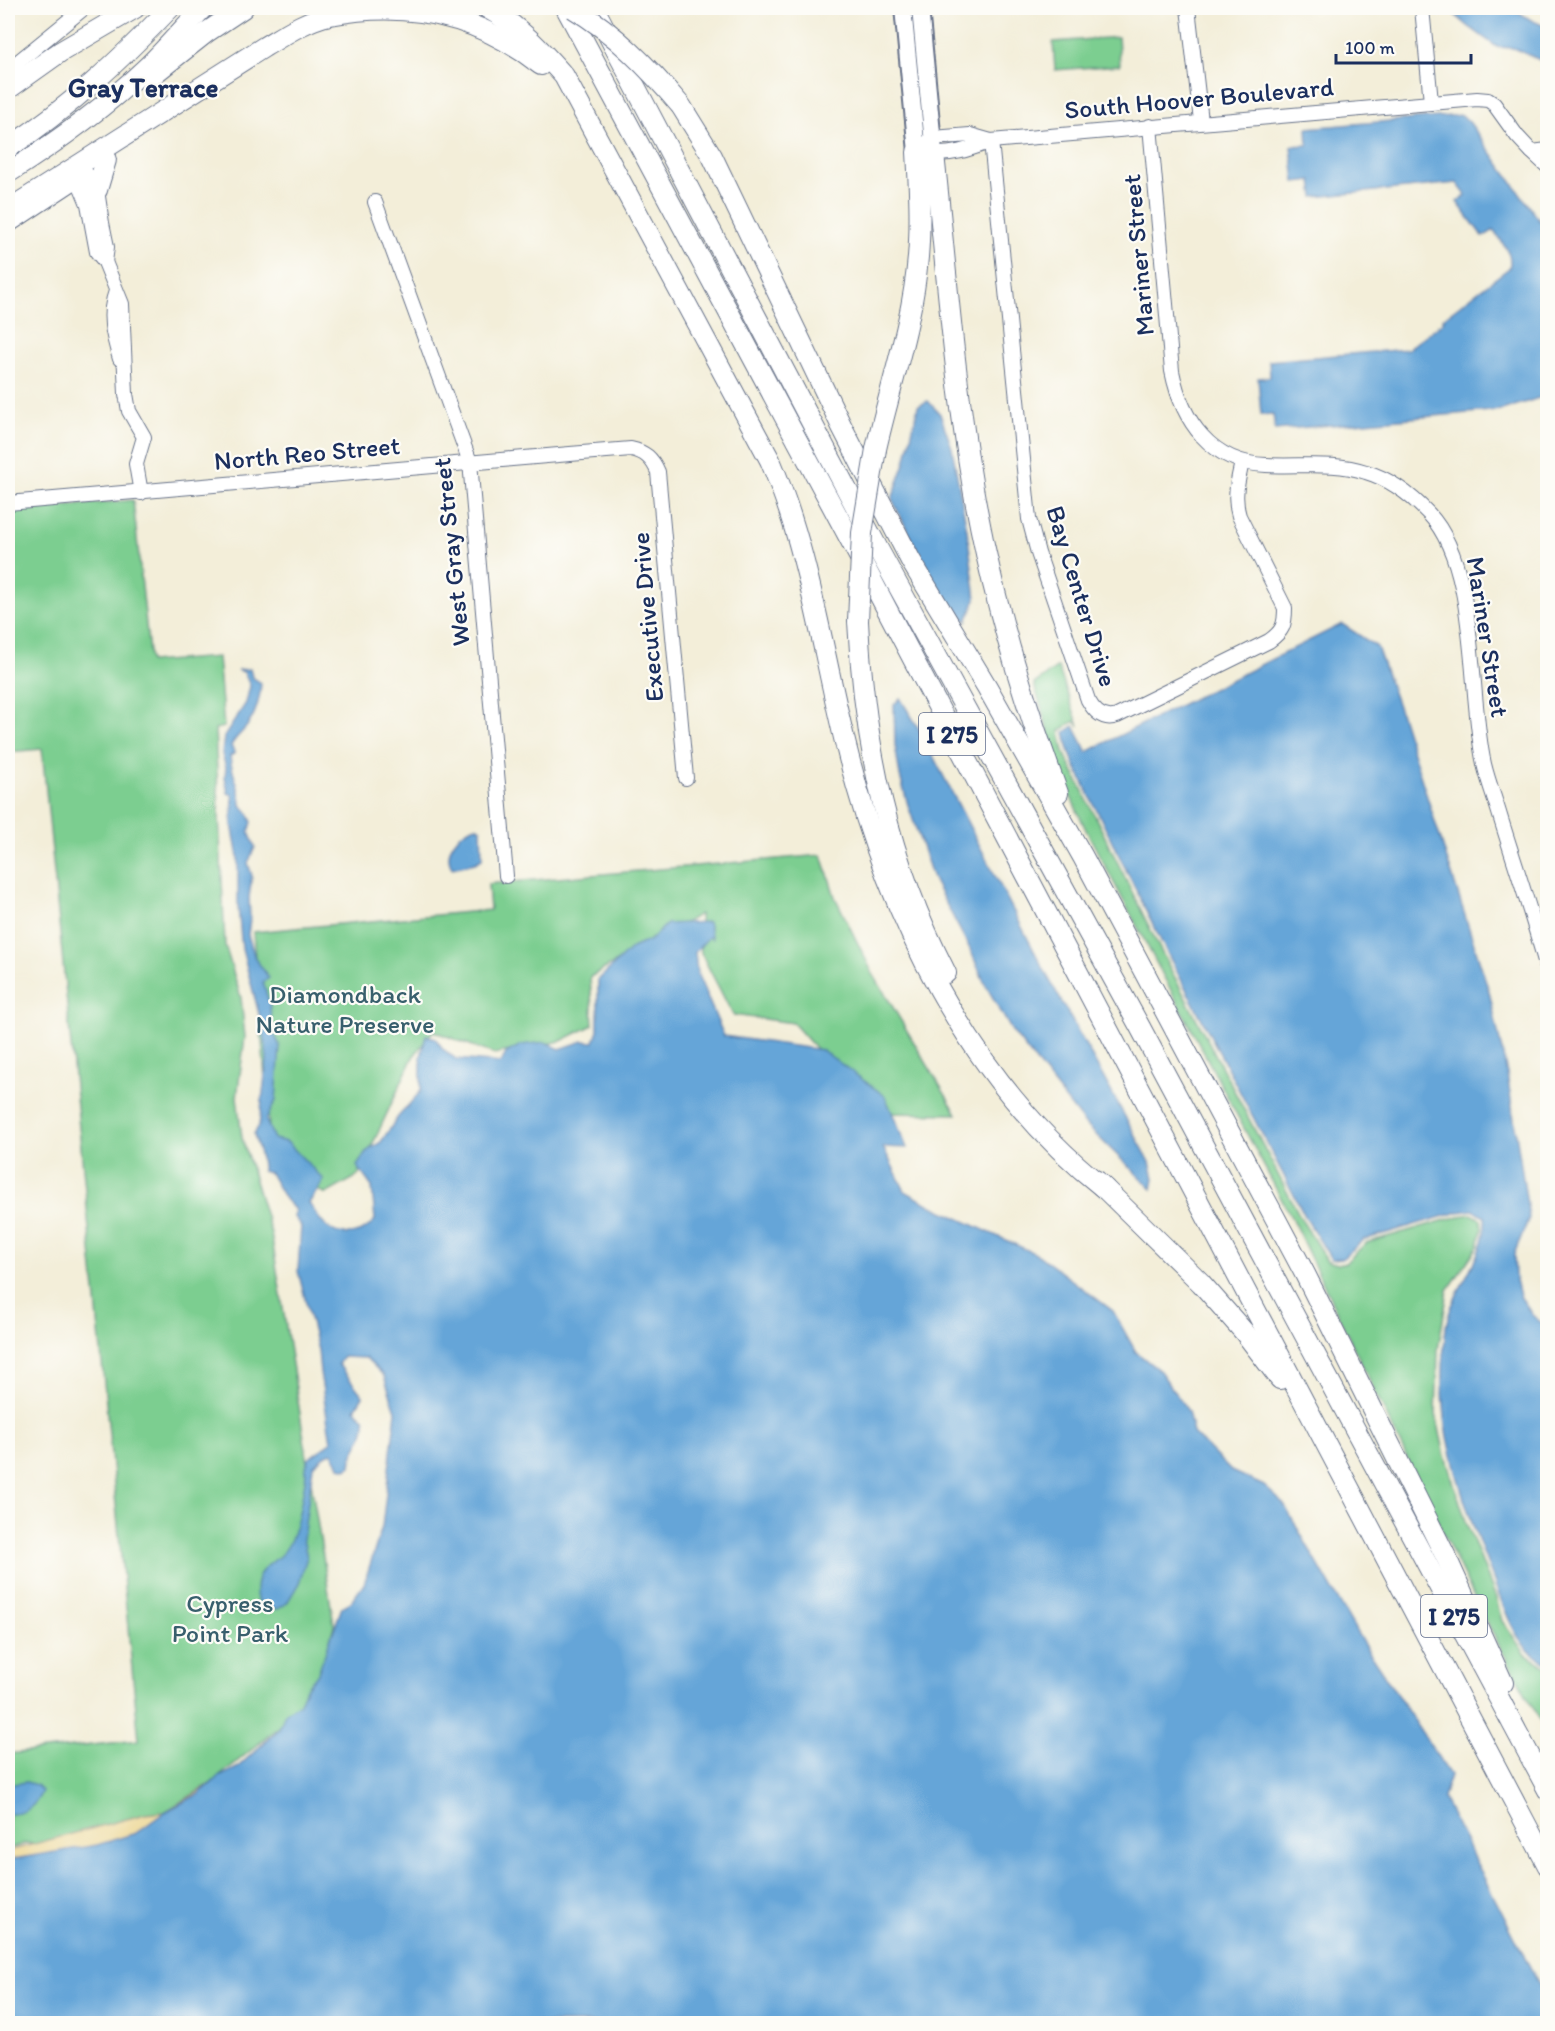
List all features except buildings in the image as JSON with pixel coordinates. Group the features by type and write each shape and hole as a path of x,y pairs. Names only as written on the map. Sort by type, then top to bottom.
{"highway":[{"path":"8,148 63,109 99,79 170,8"},
{"path":"93,115 148,66 203,8"},
{"path":"8,173 127,93 207,32 243,8"},
{"path":"487,8 514,25 542,50 564,76 770,460 801,548 840,724 859,796 883,866 914,938 957,1019 1005,1088 1061,1153 1105,1189 1184,1265 1245,1333 1284,1383 1335,1463"},
{"name":"I 275","path":"567,8 872,579 1548,1866"},
{"path":"573,8 609,33 659,80 681,106 712,156 842,427 911,561 987,687 1083,857 1310,1285 1447,1559 1548,1784"},
{"name":"I 275","path":"594,8 878,549 1134,1016 1548,1790"},
{"path":"9,214 294,30 328,15 365,10 401,9 440,14 476,25 517,47 540,65 576,101"},
{"path":"87,186 106,160 267,57 312,31 358,16 401,9"},
{"path":"8,89 60,52 128,11"},
{"path":"928,148 920,214 918,258 912,297 876,449 862,533 858,621 867,726 875,772 897,857 924,926 955,990 1024,1097 1105,1189"},
{"path":"928,148 962,416 986,554 1007,640 1026,702 1083,857"}],"main road":[{"path":"903,8 928,148"},
{"path":"920,8 928,148"}],"street":[{"path":"1188,8 1201,121"},
{"path":"1422,8 1431,102"},
{"path":"8,70 80,9"},
{"name":"South Hoover Boulevard","path":"928,148 970,149 991,141 1201,121 1477,99 1488,100 1494,104 1517,136 1532,152"},
{"name":"Mariner Street","path":"1150,126 1172,371 1176,392 1184,412 1206,441 1242,462 1264,465 1321,465 1366,472 1399,488 1416,501 1444,534 1457,570 1464,602 1484,764 1548,972"},
{"name":"Bay Center Drive","path":"991,141 1029,519 1038,553 1088,700 1094,710 1102,716 1112,718 1117,716 1281,633 1285,623 1285,608 1239,516 1236,504 1235,495 1242,462"},
{"path":"1532,152 1548,150"},
{"path":"1532,152 1548,167"},
{"path":"9,214 56,194 87,186"},
{"path":"56,194 68,194 87,186"},
{"path":"87,186 107,247 105,262 116,291 111,305 112,335 126,378 129,411 144,437 136,464 141,493"},
{"name":"West Gray Street","path":"375,202 470,462 506,876"},
{"name":"North Reo Street","path":"8,503 631,449 646,454"},
{"name":"Executive Drive","path":"646,454 658,472 686,778"}],"green space":[{"path":"1118,37 1120,65 1055,70 1053,42"},
{"name":"Cypress Point Park","path":"133,500 150,662 218,657 224,727 215,729 225,945 241,998 245,1037 237,1097 242,1138 271,1233 334,1625 314,1698 210,1784 98,1853 26,1843 8,1849 8,1754 139,1740 42,749 8,752 8,511"},
{"path":"1058,667 1079,726 1073,722 1060,731 1064,752 1159,947 1303,1222 1327,1261 1338,1264 1346,1262 1366,1243 1459,1216 1472,1214 1481,1219 1482,1229 1478,1246 1448,1290 1438,1349 1436,1414 1445,1456 1467,1524 1496,1598 1502,1621 1526,1655 1547,1667 1547,1733 1482,1614 1292,1219 1086,830 1063,780 1034,684"},
{"name":"Diamondback Nature Preserve","path":"822,855 835,897 873,974 957,1114 882,1113 859,1097 793,1023 733,1015 701,953 700,914 590,977 593,1025 561,1041 494,1054 433,1031 413,1057 358,1176 326,1194 294,1179 270,1139 253,932 490,910 488,884"}],"sand":[{"path":"297,1712 322,1748 8,1900 8,1851 145,1814 165,1812 237,1768"}],"water":[{"path":"1447,8 1512,8 1547,27 1547,63 1513,48 1497,47"},
{"path":"1462,115 1547,231 1547,413 1545,396 1502,410 1275,430 1273,414 1261,415 1258,378 1270,377 1269,361 1408,349 1443,322 1443,318 1509,268 1510,263 1506,248 1494,230 1483,237 1457,202 1466,195 1457,183 1314,197 1312,180 1295,182 1291,146 1308,145 1307,128"},
{"path":"928,401 940,414 952,448 967,530 976,599 967,621 943,603 892,499 905,463 918,406"},
{"path":"1342,624 1377,647 1489,991 1507,1074 1529,1218 1514,1254 1515,1276 1520,1296 1532,1315 1547,1327 1547,1663 1528,1650 1516,1634 1507,1615 1464,1498 1445,1418 1443,1373 1446,1327 1455,1299 1481,1245 1485,1216 1473,1210 1458,1212 1363,1240 1343,1258 1331,1259 1307,1220 1163,945 1076,768 1065,732 1074,726 1087,752"},
{"path":"250,669 252,677 261,683 259,700 250,721 234,740 231,746 235,753 230,756 241,805 252,822 249,832 255,847 248,863 252,876 248,935 255,958 269,978 263,982 269,1002 273,1032 280,1046 276,1100 266,1120 274,1139 287,1142 324,1180 309,1203 324,1225 333,1231 352,1234 365,1229 375,1220 372,1187 357,1166 367,1151 381,1142 398,1117 421,1091 421,1057 426,1035 435,1038 443,1049 456,1059 501,1063 506,1053 521,1045 545,1042 560,1049 583,1041 594,1042 598,1030 598,980 632,948 650,940 667,924 708,922 712,939 709,937 695,952 697,973 724,1036 822,1050 885,1096 907,1148 883,1147 905,1191 932,1206 1038,1255 1113,1311 1136,1352 1160,1371 1188,1411 1193,1433 1231,1471 1264,1486 1283,1503 1363,1643 1450,1775 1443,1798 1547,2000 1547,2023 8,2023 8,1860 97,1845 136,1833 165,1812 199,1794 219,1777 237,1768 279,1729 285,1713 300,1703 306,1688 318,1673 342,1607 351,1602 364,1584 382,1527 396,1411 384,1376 366,1358 343,1357 338,1364 363,1396 355,1409 365,1420 363,1433 351,1466 346,1469 340,1467 332,1453 324,1456 313,1466 303,1539 307,1557 299,1583 287,1603 278,1609 268,1609 257,1600 256,1588 261,1572 284,1552 292,1536 301,1506 307,1462 331,1442 318,1350 298,1271 301,1226 294,1217 295,1210 285,1199 270,1173 262,1171 261,1157 254,1134 259,1126 267,1059 264,1033 242,949 238,907 238,857 232,824 233,795 228,793 226,767 222,754 224,737 246,703 250,686 244,672 237,670"},
{"path":"900,698 918,727 1042,966 1150,1162 1154,1178 1152,1189 1084,1123 1012,1031 985,984 969,947 934,881 908,805 895,745 894,705"},
{"path":"476,826 481,829 482,859 475,863 452,868 449,854 454,842 464,832"},
{"path":"26,1782 36,1785 42,1791 33,1805 19,1813 8,1814 8,1785"}],"district":[{"name":"Gray Terrace","path":"143,87"}]}
